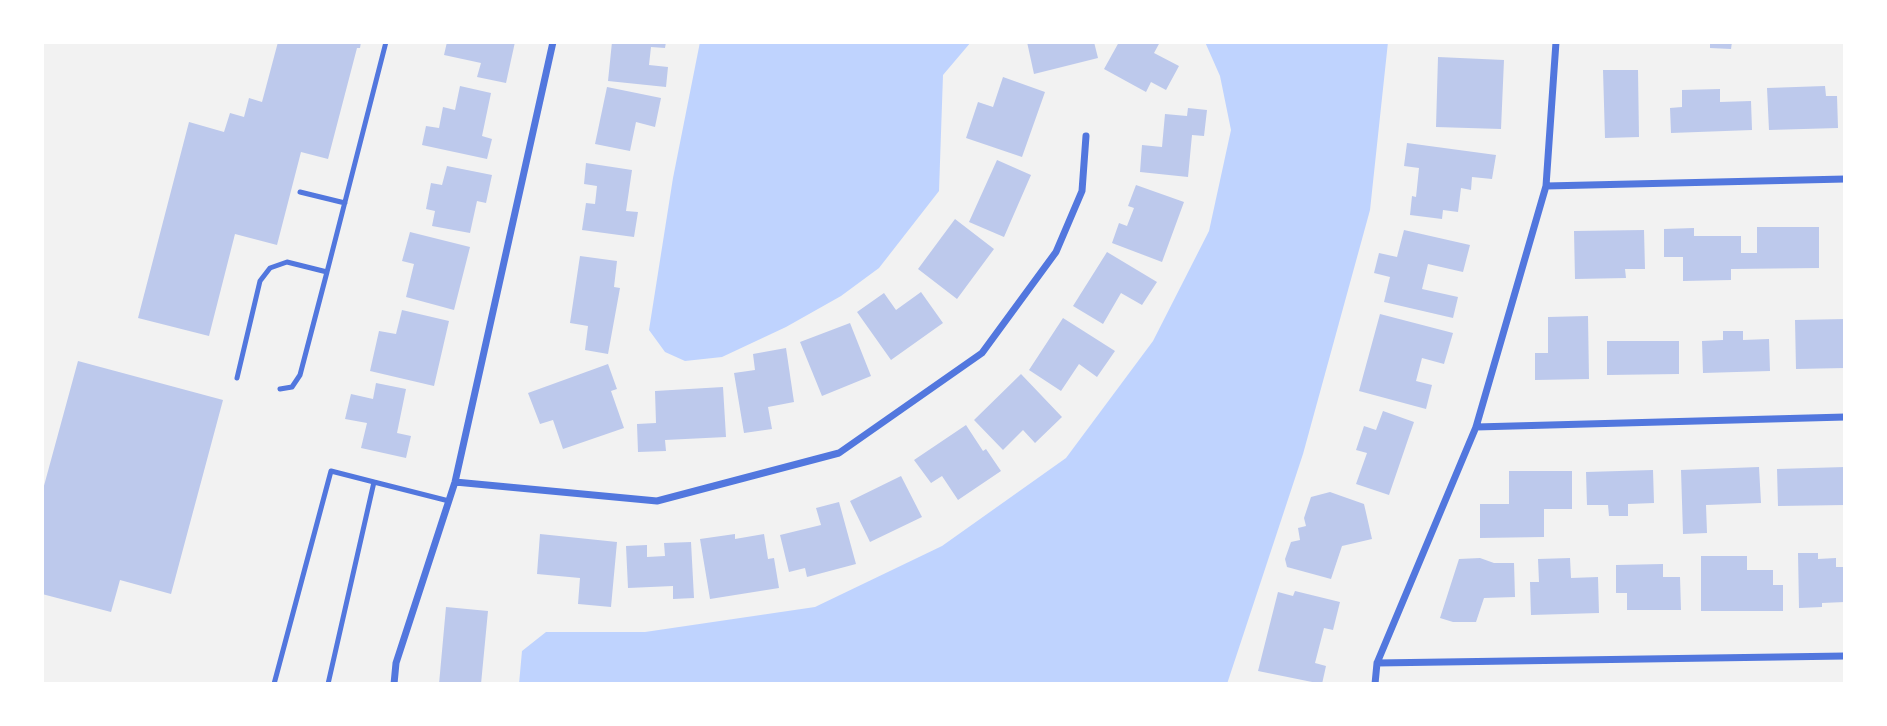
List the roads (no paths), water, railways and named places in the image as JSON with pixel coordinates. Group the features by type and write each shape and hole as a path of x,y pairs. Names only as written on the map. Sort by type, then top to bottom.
{"street":[{"path":"394,684 396,663 455,482 553,42"},
{"path":"1375,684 1377,663 1476,427 1546,186 1556,42"},
{"path":"455,482 657,501 839,453 982,352 1056,252 1082,191 1086,136"},
{"path":"1546,186 1845,179"},
{"path":"1476,427 1845,418"},
{"path":"1377,663 1845,656"}],"lane":[{"path":"280,389 292,387 300,375 386,42"},
{"path":"300,192 345,204"},
{"path":"237,378 260,281 265,275 271,268 287,262 327,272"},
{"path":"274,684 331,471 449,500"},
{"path":"328,684 374,482"}],"water":[{"path":"700,42 971,42 943,75 939,191 879,268 841,296 786,327 722,357 685,361 665,352 649,330 673,178"},
{"path":"1205,42 1388,42 1370,210 1303,454 1227,684 519,684 522,651 546,632 645,632 815,607 942,546 1066,458 1153,341 1209,231 1231,130 1220,76"}]}
